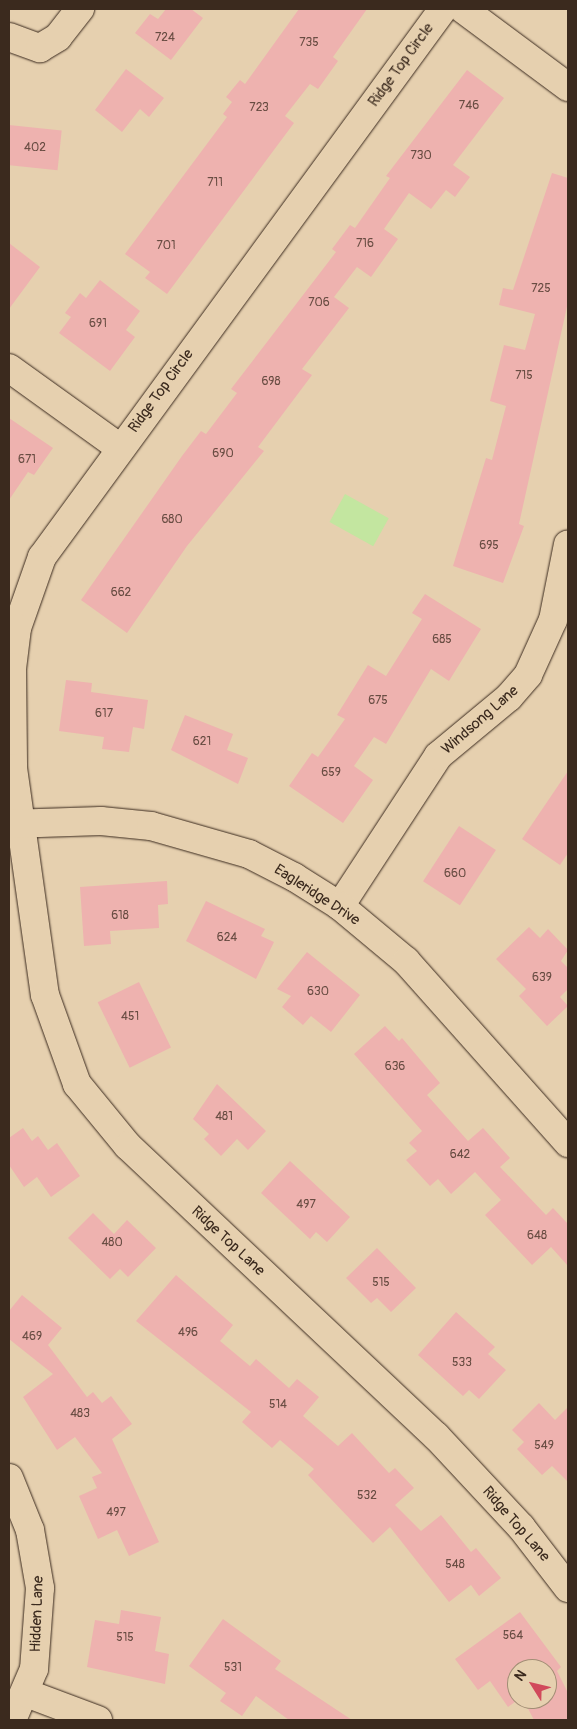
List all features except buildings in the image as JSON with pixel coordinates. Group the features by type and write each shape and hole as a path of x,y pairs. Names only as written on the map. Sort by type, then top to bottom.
{"street":[{"path":"9,37 40,48 58,37 80,9"},
{"name":"Ridge Top Circle","path":"14,823 9,702 17,628 42,558 119,447 443,9"},
{"path":"463,9 568,87"},
{"path":"9,368 119,447"},
{"name":"Windsong Lane","path":"340,906 438,756 509,697 528,675 553,620 568,544"},
{"name":"Eagleridge Drive","path":"14,823 101,821 199,836 249,854 340,906 406,961 568,1143"},
{"name":"Ridge Top Lane","path":"14,823 44,995 77,1084 128,1146 436,1436 521,1527 568,1588"},
{"name":"Hidden Lane","path":"9,1478 30,1530 40,1588 34,1669 26,1693 12,1720"},
{"path":"26,1693 98,1720"}],"green space":[{"path":"345,494 389,518 373,546 329,522"}]}
